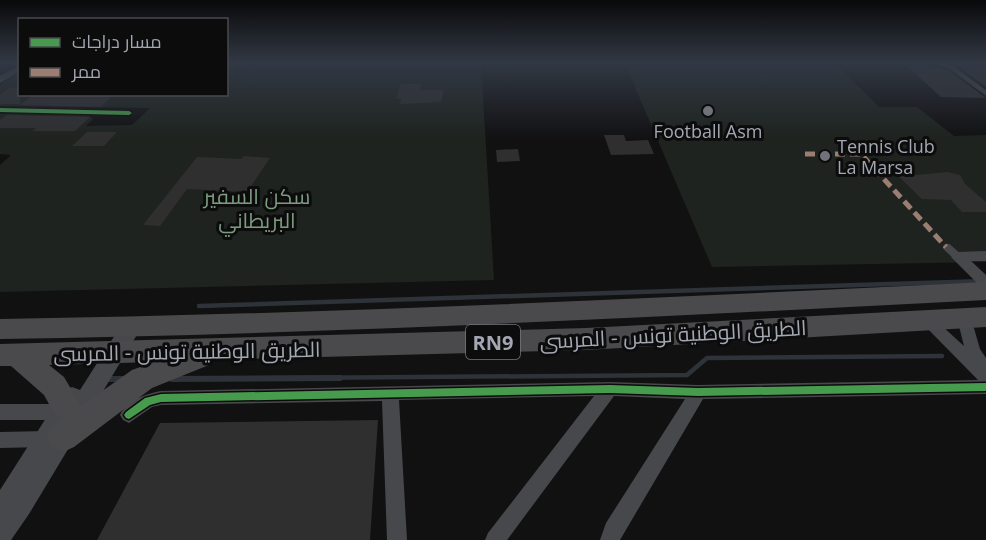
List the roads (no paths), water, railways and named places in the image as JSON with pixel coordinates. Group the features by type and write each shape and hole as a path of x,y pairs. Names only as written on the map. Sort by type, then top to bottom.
{"highway":[{"name":"الطريق الوطنية تونس - المرسى","path":"8,355 115,341 609,310 986,291"},
{"name":"الطريق الوطنية تونس - المرسى","path":"0,329 217,350 586,339 975,317"},
{"path":"8,355 54,386 59,424 135,383 217,350"}],"street":[{"path":"0,110 129,113"},
{"path":"958,257 986,256"},
{"path":"958,257 986,283"},
{"path":"975,317 973,351 986,372"},
{"path":"926,320 986,377"},
{"path":"0,513 115,341"},
{"path":"0,533 59,424 115,341"},
{"path":"129,416 148,401 161,398 610,389 698,392 986,387"},
{"path":"495,540 610,389"},
{"path":"390,392 397,540"},
{"path":"610,540 613,530 698,392"},
{"path":"0,412 59,424"},
{"path":"0,440 59,424"}],"lane":[{"path":"946,247 958,257"}],"waterway":[{"path":"199,306 986,281"},
{"path":"340,378 172,379 687,375 707,358 942,356"},
{"path":"109,379 124,379"}],"place":[{"name":"Football Asm","path":"708,111"},
{"name":"Tennis Club La Marsa","path":"825,156"}],"park label":[{"name":"سكن السفير البريطاني","path":"257,208"}]}
